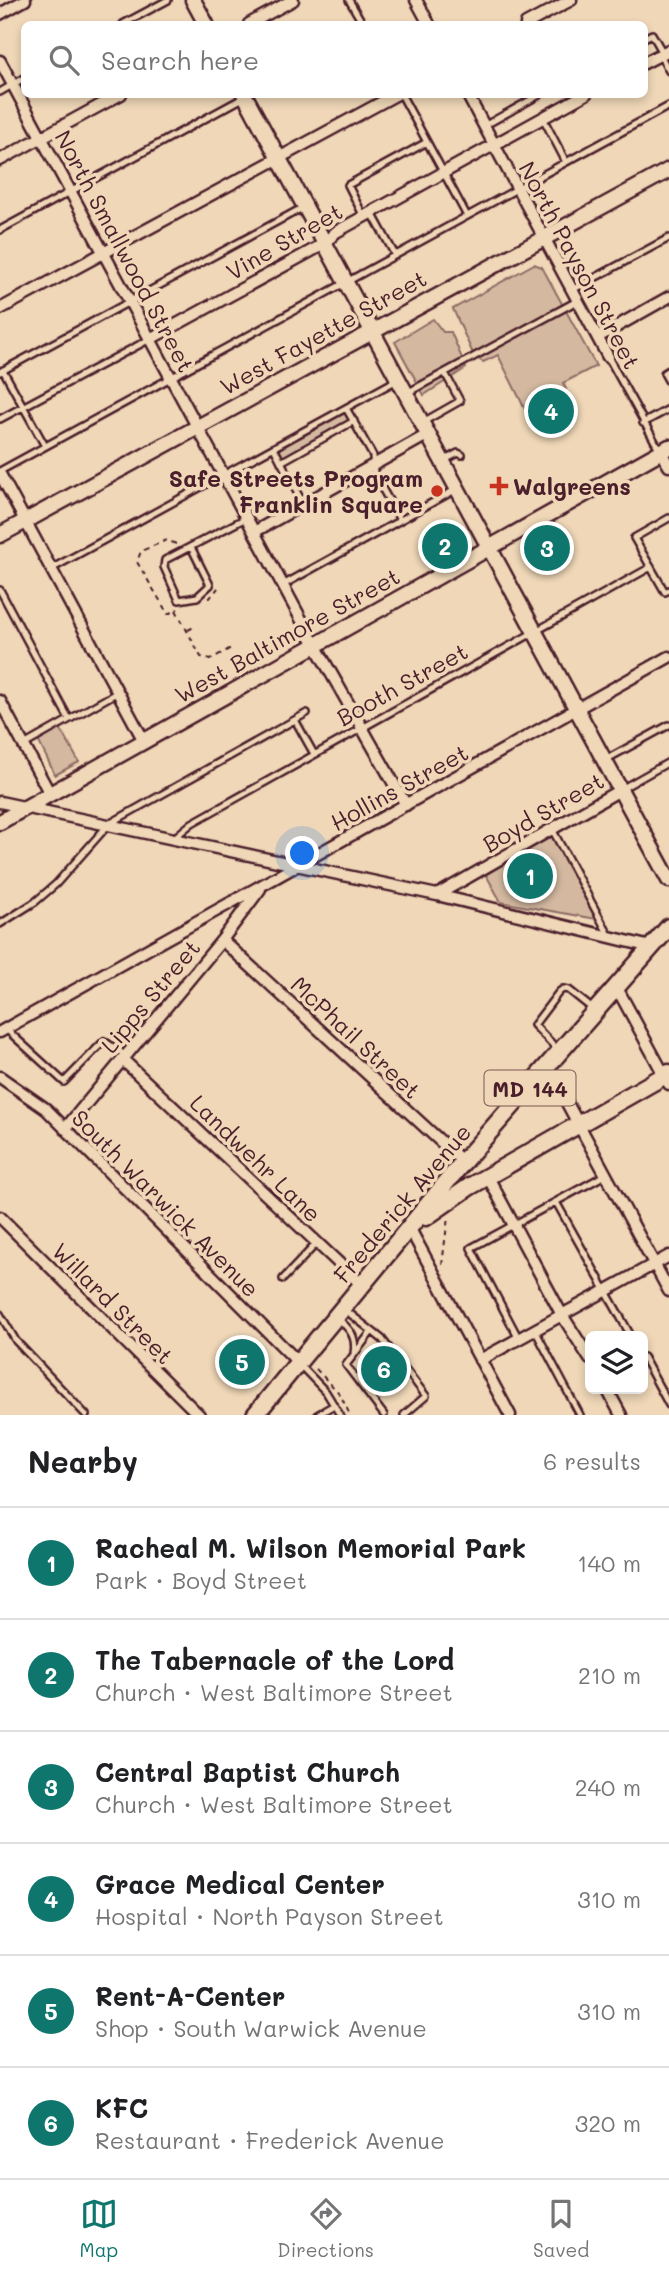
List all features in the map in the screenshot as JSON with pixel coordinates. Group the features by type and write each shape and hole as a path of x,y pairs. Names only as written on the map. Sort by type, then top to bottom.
{"main road":[{"name":"Frederick Avenue","path":"255,1415 463,1162 669,927"},
{"name":"MD 144","path":"410,1229 453,1197 668,1077"}],"street":[{"path":"0,14 25,0"},
{"path":"193,0 204,21"},
{"path":"254,21 293,0"},
{"path":"532,21 571,0"},
{"path":"419,1 428,21"},
{"path":"648,61 664,53"},
{"name":"North Smallwood Street","path":"0,61 315,645 406,805"},
{"path":"0,160 114,98"},
{"path":"248,98 423,429 441,462 464,495 488,548 669,880"},
{"path":"0,309 391,98"},
{"name":"North Payson Street","path":"469,98 608,357"},
{"name":"Vine Street","path":"150,338 324,244 336,232 579,98"},
{"name":"West Fayette Street","path":"0,535 669,170"},
{"path":"598,337 669,298"},
{"path":"254,532 374,465 423,429"},
{"path":"665,449 669,466"},
{"name":"West Baltimore Street","path":"0,822 665,449"},
{"path":"0,472 144,741"},
{"name":"Hollins Street","path":"3,1030 669,657"},
{"path":"0,701 50,794"},
{"name":"Boyd Street","path":"437,895 620,790"},
{"path":"0,802 437,895 611,940 651,947"},
{"name":"Lipps Street","path":"65,1129 222,940 263,886"},
{"name":"McPhail Street","path":"222,940 463,1162"},
{"path":"617,988 668,1077"},
{"name":"Landwehr Lane","path":"124,1057 363,1286"},
{"path":"548,1068 669,1291"},
{"name":"South Warwick Avenue","path":"0,1077 27,1094 65,1129 299,1363"},
{"path":"488,1177 562,1315 585,1351"},
{"name":"Willard Street","path":"0,1217 4,1229 198,1415"},
{"path":"410,1229 510,1415"},
{"path":"480,1360 669,1256"},
{"path":"610,1394 621,1415"}],"lane":[{"path":"129,21 168,0"},
{"path":"349,0 361,21"},
{"path":"648,36 652,34 664,53 669,71"},
{"path":"0,92 21,80"},
{"path":"0,230 241,98"},
{"path":"401,98 467,216"},
{"path":"484,126 534,98"},
{"path":"0,472 669,106"},
{"path":"543,118 566,162"},
{"path":"395,255 348,186 427,142"},
{"path":"45,446 2,371 304,207"},
{"path":"572,290 669,238"},
{"path":"405,395 578,301"},
{"name":"Vine Street","path":"0,419 150,338"},
{"name":"North Payson Street","path":"608,357 643,423 665,449"},
{"path":"669,370 664,373 669,382"},
{"path":"423,429 460,401 445,373"},
{"path":"51,569 397,380"},
{"path":"346,408 373,456 374,474 400,520"},
{"path":"643,423 669,409"},
{"path":"281,462 354,421"},
{"path":"274,448 303,504"},
{"path":"441,462 458,453 462,455"},
{"path":"283,585 400,520 464,495"},
{"path":"191,547 210,584 197,597 180,600 164,568 164,560 246,518"},
{"path":"669,519 634,538 665,592 669,590"},
{"name":"Booth Street","path":"174,838 191,823 651,567"},
{"path":"0,590 69,719"},
{"path":"24,745 118,692"},
{"path":"0,924 35,902 56,884 109,824 307,713"},
{"path":"295,720 314,754"},
{"path":"604,761 669,725"},
{"name":"Boyd Street","path":"620,790 669,762"},
{"path":"552,829 611,940"},
{"path":"561,1053 534,1025 558,992 569,990 597,1012"},
{"path":"3,1030 64,1082 104,1041 124,1057"},
{"path":"519,1339 471,1248 606,1175"},
{"path":"556,1202 628,1331"},
{"path":"283,1279 317,1243"},
{"path":"0,1314 16,1341 86,1415"},
{"path":"340,1314 382,1339 426,1396 409,1414"},
{"path":"340,1314 355,1343 354,1354"},
{"path":"535,1330 580,1415"},
{"path":"372,1331 346,1365 384,1415"},
{"path":"299,1363 340,1415"},
{"path":"648,1366 669,1405"},
{"path":"317,1415 334,1405"}],"path":[{"path":"180,544 164,541 141,551 137,558 168,614 184,607"},
{"path":"202,602 217,592 218,583"},
{"path":"176,610 204,659 211,659 231,648"},
{"path":"187,631 194,627"},
{"path":"442,1265 449,1212"}],"shaded area":[{"path":"534,264 542,267 596,366 563,383 566,389 526,411 498,355 483,362 474,356 453,309"},
{"path":"433,319 443,332 451,332 466,368 424,395 395,342"},
{"path":"346,412 351,420 283,457 279,449"},
{"path":"60,728 79,762 55,775 38,740"},
{"path":"552,836 596,919 501,902 485,873"}],"place":[{"name":"Grace Medical Center","path":"551,411"},
{"name":"Walgreens","path":"499,486"},
{"name":"Safe Streets Program Franklin Square","path":"437,491"},
{"name":"The Tabernacle of the Lord","path":"445,546"},
{"name":"Central Baptist Church","path":"547,548"},
{"name":"Racheal M. Wilson Memorial Park","path":"530,876"},
{"name":"Rent-A-Center","path":"242,1362"},
{"name":"KFC","path":"384,1369"}]}
